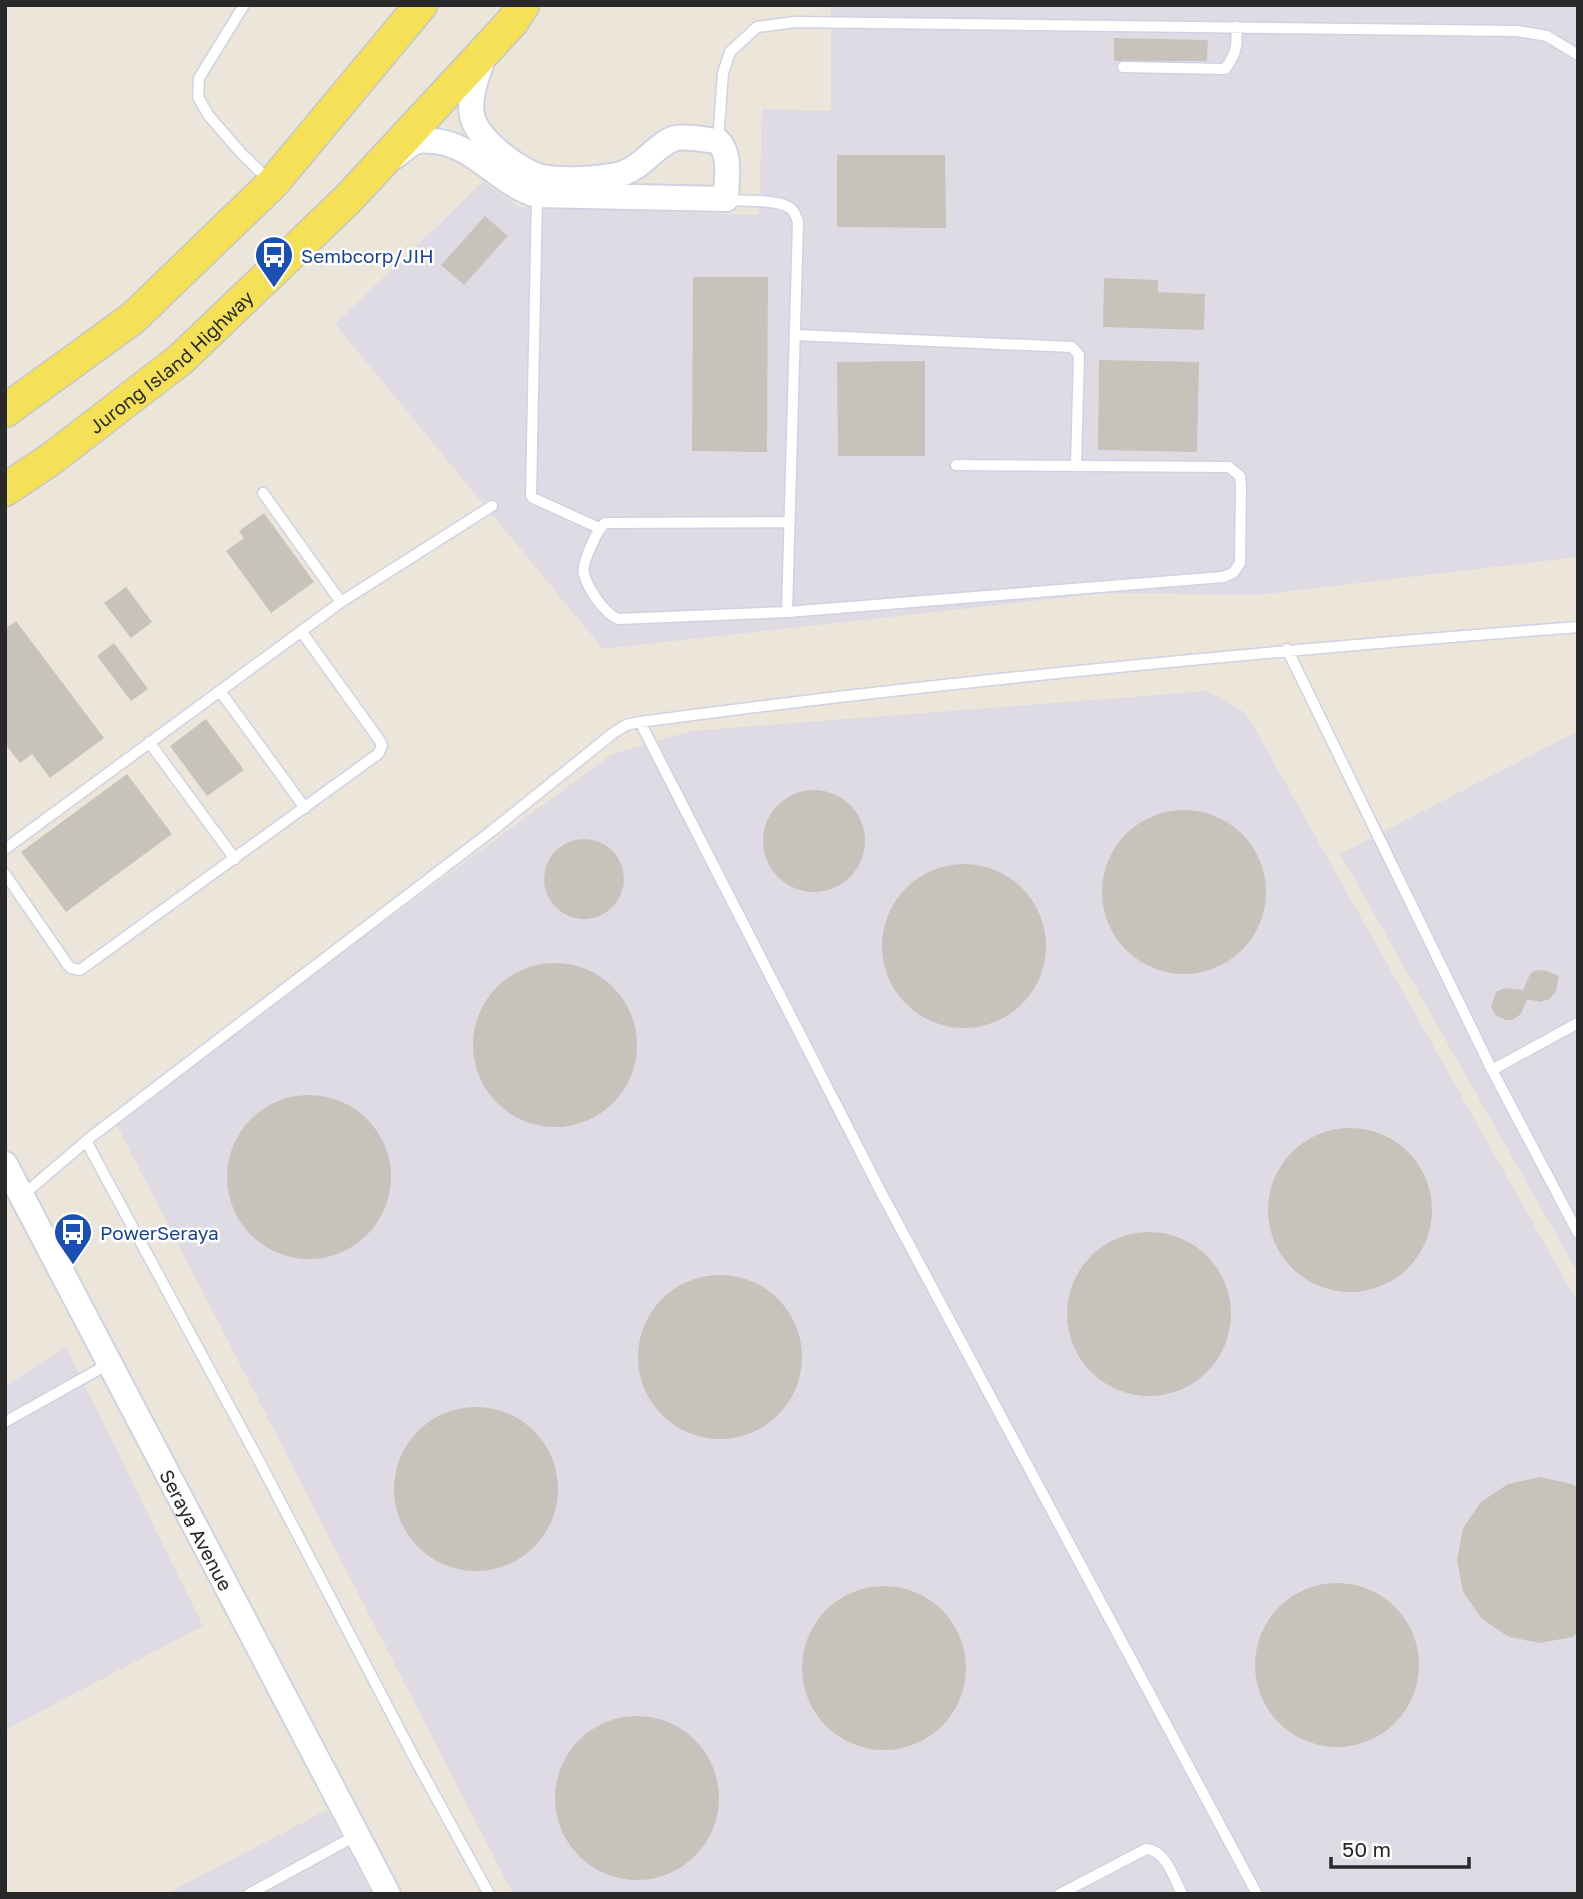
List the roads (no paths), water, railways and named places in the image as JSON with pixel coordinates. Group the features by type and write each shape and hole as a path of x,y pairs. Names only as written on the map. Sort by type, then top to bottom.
{"main road":[{"path":"5,411 133,318 273,183 421,5"},
{"name":"Jurong Island Highway","path":"5,490 51,459 181,359 349,198 512,22 523,5"}],"street":[{"path":"376,169 418,141 450,144 468,150 521,189 537,195 726,200 727,159 719,141 677,138 669,141 630,172 616,176 564,179 541,177 499,152 479,133 472,116 472,96 486,50"},
{"name":"Seraya Avenue","path":"5,1164 388,1894"}],"lane":[{"path":"244,5 199,78 198,97 209,116 241,153 273,183"},
{"path":"719,141 723,73 730,52 757,27 795,22 1517,31 1548,36 1578,55"},
{"path":"1123,67 1225,69 1238,47 1236,27"},
{"path":"537,195 531,495 599,528"},
{"path":"726,200 780,204 789,207 798,222 787,612"},
{"path":"796,335 1072,347 1079,355 1076,466"},
{"path":"790,522 612,522 599,528 583,567 584,575 604,610 618,619 787,612 1223,577 1233,573 1240,563 1240,476 1224,467 956,465"},
{"path":"263,494 341,602"},
{"path":"5,849 341,602 492,506"},
{"path":"23,1196 86,1142 493,830 612,733 626,725 807,699 1287,649 1578,627"},
{"path":"5,874 68,965 80,970 378,754 382,746 301,631"},
{"path":"1287,649 1492,1070 1578,1233"},
{"path":"220,691 305,808"},
{"path":"640,722 881,1192 1256,1892"},
{"path":"149,742 235,859"},
{"path":"1492,1070 1578,1023"},
{"path":"86,1142 257,1457 415,1761 489,1894"},
{"path":"5,1422 110,1363"},
{"path":"249,1894 357,1835"},
{"path":"1060,1894 1150,1849 1163,1856 1182,1894"}],"place":[{"name":"Sembcorp/JIH","path":"274,289"},
{"name":"PowerSeraya","path":"73,1266"}]}
